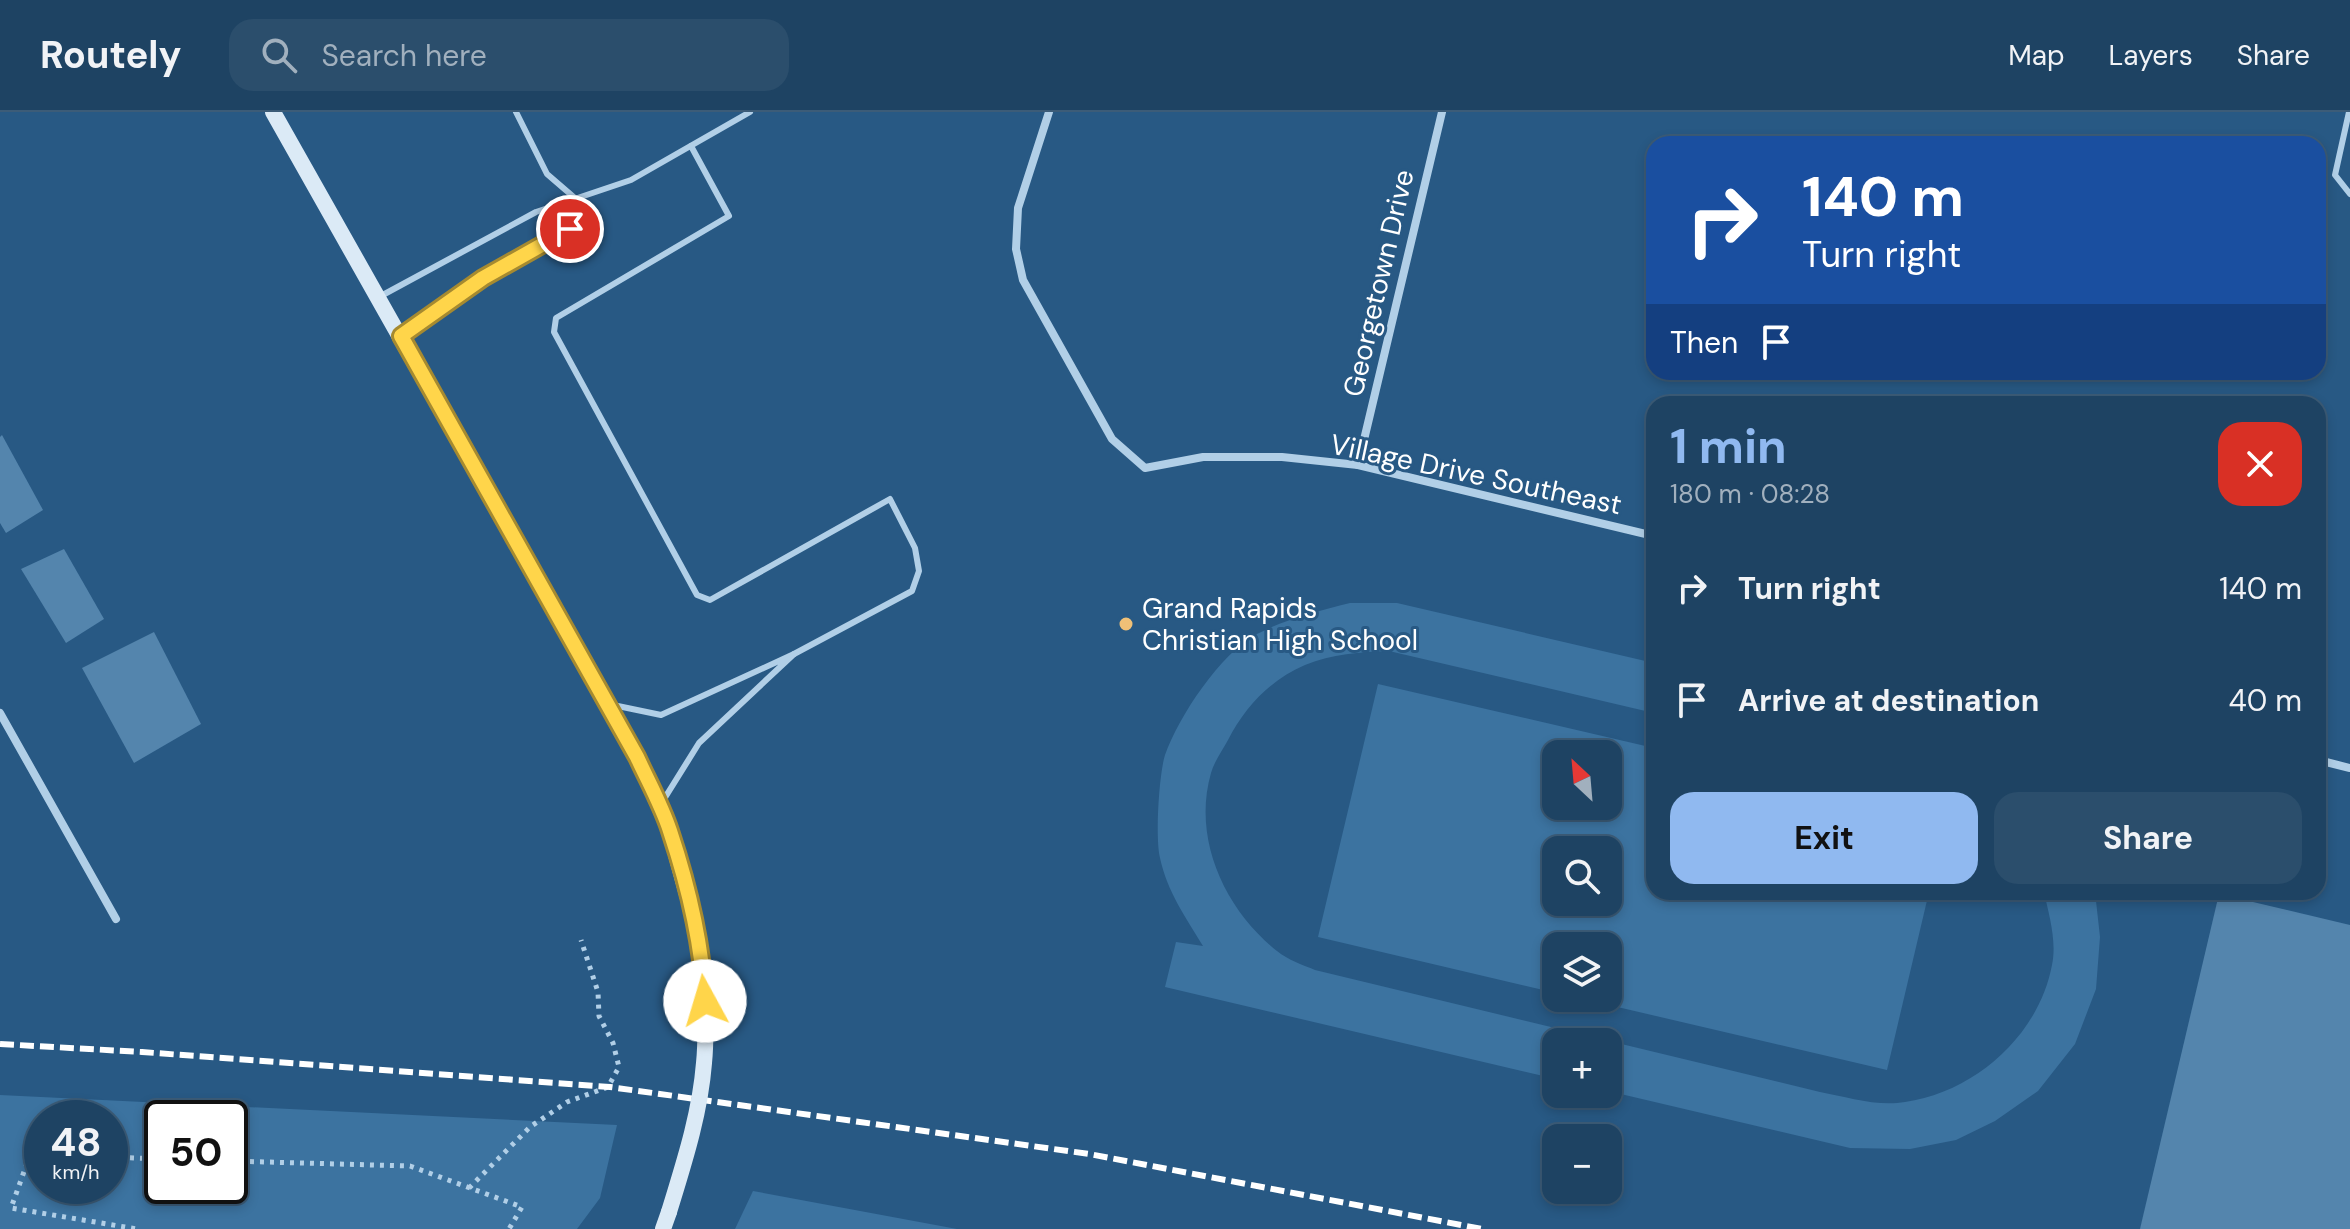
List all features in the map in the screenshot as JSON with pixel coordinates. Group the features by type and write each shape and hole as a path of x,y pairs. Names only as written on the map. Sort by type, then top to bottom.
{"main road":[{"path":"273,112 637,757 669,829 692,913 704,977 706,1026 704,1065 688,1151 663,1229"}],"street":[{"name":"Village Drive Southeast","path":"1049,112 1018,208 1016,249 1023,280 1112,439 1145,468 1203,457 1282,457 1358,465 1646,534"},
{"name":"Georgetown Drive","path":"1358,465 1442,112"},
{"path":"0,713 116,919"},
{"path":"2326,762 2350,768"}],"lane":[{"path":"516,112 547,174 576,199"},
{"path":"379,297 536,212 631,180 750,112"},
{"path":"2349,112 2335,175 2350,194"},
{"path":"607,704 661,715 794,654 912,591 919,571 915,548 890,499 710,600 697,595 554,332 556,318 729,216 691,146"},
{"path":"401,336 483,278 570,229 576,199"},
{"path":"659,807 699,743 794,654"}],"path":[{"path":"469,1188 530,1127 567,1102 608,1087 619,1067 613,1043 599,1016 598,992 581,940"},
{"path":"248,1162 410,1166 522,1207 509,1229"},
{"path":"24,1172 11,1208 137,1229"}],"shaded area":[{"path":"1350,603 1397,603 1646,661 1646,711 1389,651 1325,658 1281,678 1251,706 1235,728 1211,773 1206,798 1210,848 1228,894 1258,934 1286,957 1315,970 1555,1028 1542,1028 1542,1076 1165,987 1176,942 1203,946 1172,893 1163,870 1158,822 1165,755 1180,722 1215,671 1243,643 1279,624"},
{"path":"1378,684 1620,740 1542,740 1542,820 1622,820 1622,741 1646,746 1646,900 1927,900 1887,1070 1622,1008 1622,932 1542,932 1542,990 1318,937"},
{"path":"2046,900 2096,900 2100,937 2096,989 2075,1044 2038,1091 1995,1121 1956,1140 1910,1149 1850,1148 1622,1094 1622,1044 1862,1101 1895,1103 1931,1096 1979,1073 2000,1056 2033,1015 2045,991 2052,965 2053,937"},
{"path":"0,1095 103,1100 24,1100 24,1204 128,1204 128,1101 144,1102 144,1204 248,1204 248,1107 617,1125 600,1198 577,1229 0,1229"},
{"path":"753,1191 957,1229 735,1229"}],"building":[{"path":"2,435 43,510 6,533 0,523"},
{"path":"64,549 104,619 66,643 21,569"},
{"path":"154,632 201,724 134,763 82,668"},
{"path":"2218,900 2244,900 2350,925 2350,1229 2140,1229"}],"railway":[{"path":"0,1044 610,1087 1089,1154 1482,1229"}],"place":[{"name":"Grand Rapids Christian High School","path":"1126,624"}],"route":[{"path":"570,229 483,278 401,336 637,757 669,829 692,913 704,977 705,1001"}]}
